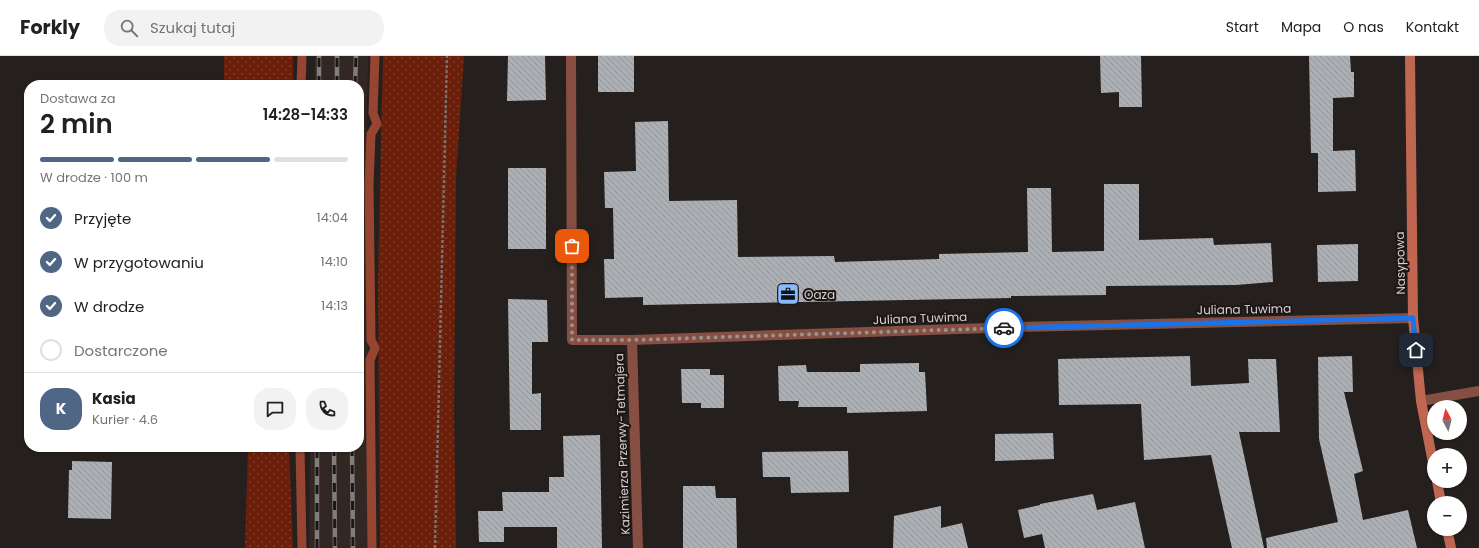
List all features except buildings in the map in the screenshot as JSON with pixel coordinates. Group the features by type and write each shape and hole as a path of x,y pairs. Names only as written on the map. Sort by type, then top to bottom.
{"street":[{"name":"Juliana Tuwima","path":"570,56 572,340 632,340 1010,328 1413,318"},
{"name":"Nasypowa","path":"1410,56 1413,318 1422,401 1430,448"},
{"name":"Kazimierza Przerwy-Tetmajera","path":"632,340 638,548"},
{"path":"1422,401 1479,391"},
{"path":"1448,536 1451,548"}],"path":[{"path":"435,548 447,56"}],"shaded area":[{"path":"224,56 293,56 293,80 224,80"},
{"path":"315,56 368,56 369,548 309,548 310,452 364,452 364,80 315,80"},
{"path":"383,56 464,56 456,177 454,413 456,548 380,548 378,282"},
{"path":"248,452 289,452 293,548 245,548"}],"waterway":[{"path":"301,80 302,56"},
{"path":"372,548 370,360 375,348 371,340 369,184 371,134 377,124 373,113 375,56"},
{"path":"300,452 302,548"}],"railway":[{"path":"319,56 319,80"},
{"path":"337,56 337,80"},
{"path":"355,80 356,56"},
{"path":"317,452 317,548"},
{"path":"334,452 335,548"},
{"path":"352,452 353,548"}],"way so far":[{"path":"572,246 572,340 632,340 1004,328"}],"place":[{"name":"Oaza","path":"788,294"}],"route":[{"path":"1004,328 1413,318 1416,350"}]}
